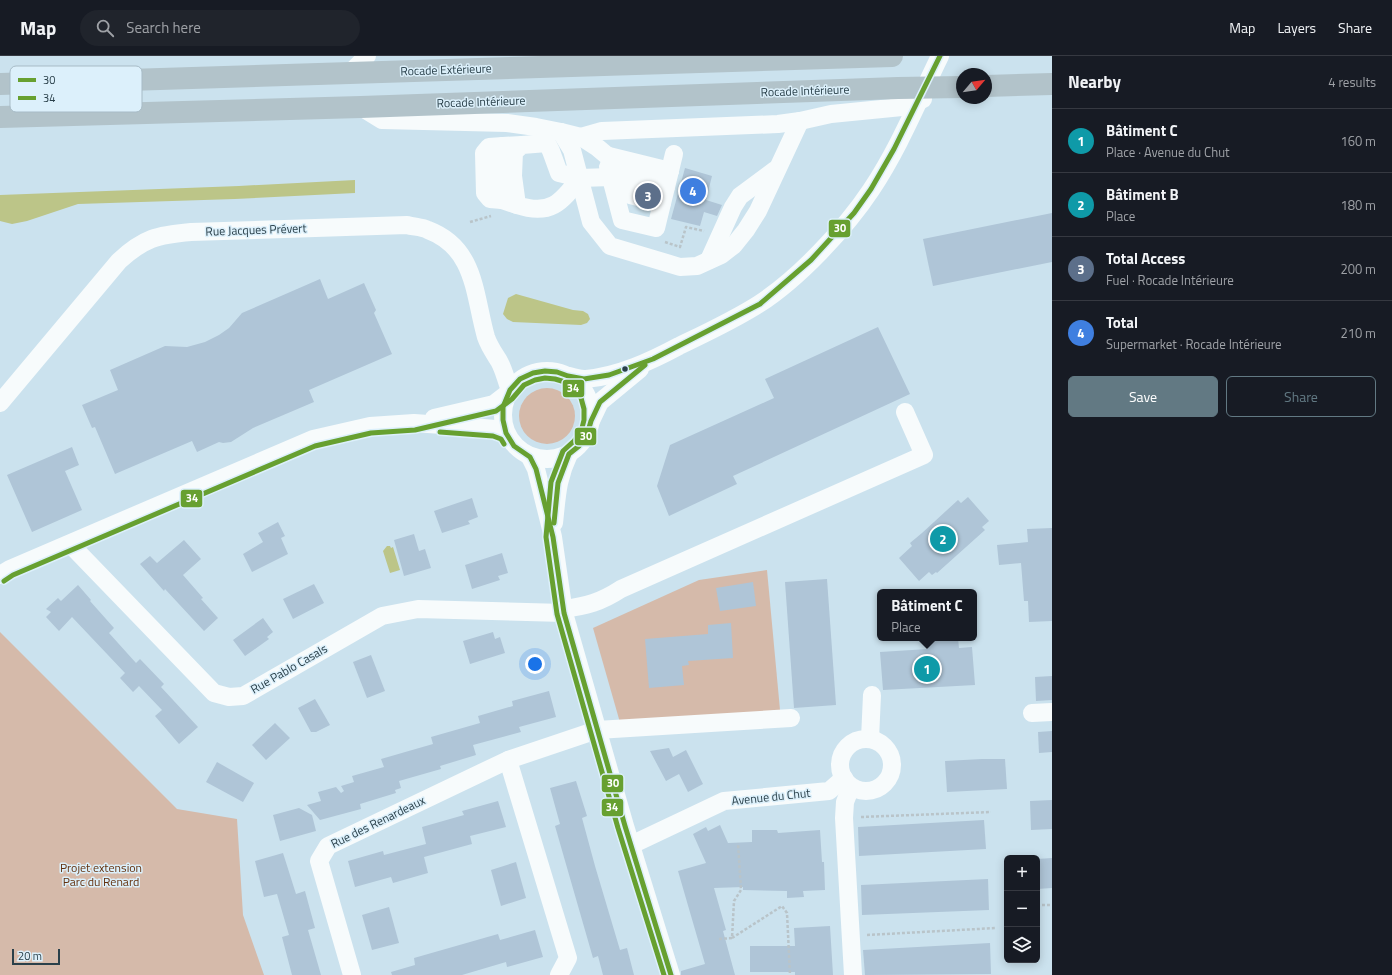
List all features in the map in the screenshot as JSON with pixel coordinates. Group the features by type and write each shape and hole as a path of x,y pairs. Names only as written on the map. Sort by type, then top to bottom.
{"highway":[{"name":"Rocade Extérieure","path":"142,80 892,56"},
{"name":"Rocade Extérieure","path":"0,84 10,84"},
{"path":"992,86 1052,84"},
{"name":"Rocade Intérieure","path":"0,117 361,107 956,87"}],"street":[{"path":"350,73 367,56"},
{"path":"414,423 494,404 509,392 520,379 533,373 545,371 557,372 584,379 609,375 654,359 760,304 811,260 854,213 871,189 894,149 940,56"},
{"path":"581,137 602,131 771,124 800,121 831,114 902,107 956,88"},
{"path":"361,107 382,120 507,123 581,137 598,148 636,180 665,190 619,206 604,154"},
{"path":"561,132 572,150 591,222 610,246 680,267 697,266 721,255 734,245 758,211 800,121"},
{"path":"580,178 564,198 554,205 544,209 526,208 510,202 498,187 498,154 503,146 547,143 559,173 580,178 611,177"},
{"path":"510,202 514,152 522,145"},
{"path":"709,260 733,207 740,196 777,169"},
{"name":"Rue Jacques Prévert","path":"0,403 118,261 141,243 157,236 181,233 407,225 426,229 438,234 456,248 463,257 471,274 486,337 491,350 499,362 509,392"},
{"path":"509,392 503,407 503,420 506,433 514,446 530,456 546,460 558,459 569,454 580,446 587,435 591,421 600,402 654,359"},
{"path":"499,362 533,373"},
{"path":"568,376 579,384 587,395 591,408 591,421"},
{"name":"Rue Pablo Casals","path":"70,544 214,692 230,697 243,696 382,616 418,609 564,611 603,600 638,581 924,455 905,412"},
{"path":"0,575 10,569 313,439 370,426 414,423 495,429 506,433"},
{"path":"553,538 558,483 569,454"},
{"path":"530,456 536,469 553,538 564,611 597,730 671,975"},
{"path":"870,739 872,695"},
{"path":"1032,713 1052,712"},
{"name":"Rue des Renardeaux","path":"352,975 319,861 328,846 508,760 597,730 791,718"},
{"path":"861,739 870,739 881,744 890,754 892,762 888,780 882,786 866,792 857,790 848,783 840,771 839,762 841,754 846,747 861,739"},
{"path":"508,760 568,958 559,975"},
{"path":"848,783 844,818 853,975"},
{"name":"Avenue du Chut","path":"631,845 724,801 829,791 848,783"}],"path":[{"path":"663,242 680,247 686,227 710,233 714,222 725,225"},
{"path":"844,818 991,812"},
{"path":"732,938 734,902 741,890 738,844"},
{"path":"1040,905 1052,905"},
{"path":"719,938 732,938 782,906 787,913 790,975"},
{"path":"851,936 996,928"}],"green space":[{"path":"541,388 553,388 563,392 571,400 575,410 575,422 571,432 563,440 553,444 541,444 531,440 523,432 519,422 519,410 523,400 531,392"},
{"path":"767,570 780,710 621,726 593,628 699,580"},
{"name":"Projet extension Parc du Renard","path":"0,632 177,809 237,819 243,915 264,975 0,975"}],"shaded area":[{"path":"355,180 355,193 235,199 78,204 27,221 12,224 0,221 0,195"},
{"path":"516,294 573,310 583,311 588,314 590,319 587,323 581,325 513,322 507,319 503,314 508,298"},
{"path":"387,546 390,546 391,548 393,547 400,570 390,573 383,551"}],"building":[{"path":"685,168 712,176 706,200 722,205 717,216 704,212 700,226 671,219"},
{"path":"1052,213 1052,262 933,286 923,239"},
{"path":"320,279 328,299 364,283 376,310 374,313 392,354 309,390 314,402 253,428 231,442 219,442 197,452 192,441 115,474 95,427 92,428 82,405 118,390 110,370 165,346 187,347 205,342 229,328 242,313"},
{"path":"878,327 910,394 733,476 737,484 669,516 657,486 670,445 774,398 765,379"},
{"path":"72,447 79,465 65,471 82,510 32,532 7,475"},
{"path":"968,497 989,521 982,527 985,530 937,573 936,572 932,575 929,572 919,581 899,558 912,546 910,543 958,500 961,503"},
{"path":"472,498 478,517 468,521 470,524 442,533 434,511"},
{"path":"278,522 285,536 281,538 288,554 252,572 243,554 263,542 258,533"},
{"path":"1052,528 1052,621 1029,622 1028,601 1024,601 1021,563 999,565 997,545 1028,542 1027,529"},
{"path":"414,534 419,551 425,549 431,568 404,576 394,540"},
{"path":"184,540 201,559 183,575 218,618 204,631 165,589 164,591 140,564 150,556 157,563"},
{"path":"502,553 508,573 498,576 500,580 472,589 465,565"},
{"path":"827,579 836,705 794,708 785,582"},
{"path":"753,582 756,606 720,611 716,588"},
{"path":"314,584 324,603 293,619 283,599"},
{"path":"78,585 114,628 109,633 136,663 140,659 164,684 161,687 198,727 179,744 155,716 162,710 139,686 133,692 120,678 125,673 72,617 59,631 46,617 51,612 46,609 58,598 61,601"},
{"path":"263,618 273,632 267,637 269,639 245,656 233,640"},
{"path":"731,623 733,658 688,661 689,665 682,666 684,685 649,688 645,639 708,634 708,625"},
{"path":"493,632 495,639 500,637 505,653 470,664 463,641"},
{"path":"927,641 958,641 959,648 972,647 975,685 883,690 880,652 928,649"},
{"path":"371,655 385,691 367,698 353,662"},
{"path":"1052,676 1052,700 1036,701 1035,677"},
{"path":"549,691 556,717 519,727 521,732 473,745 476,755 440,766 441,769 399,781 401,788 395,790 396,793 360,804 361,809 320,820 307,805 321,801 318,792 336,787 341,793 344,791 341,786 354,782 352,776 384,767 381,759 433,744 431,737 480,723 478,716 513,706 512,701"},
{"path":"315,699 330,725 316,732 311,732 298,708"},
{"path":"275,723 290,738 266,760 252,745"},
{"path":"1052,731 1052,752 1039,753 1038,732"},
{"path":"669,748 673,757 686,750 703,784 688,792 679,774 666,781 650,751"},
{"path":"1005,759 1007,789 947,792 945,761"},
{"path":"217,762 254,783 243,802 206,782"},
{"path":"576,781 587,816 582,818 620,950 627,948 634,975 603,975 598,956 593,958 555,826 560,824 550,788"},
{"path":"1052,800 1052,829 1031,830 1030,801"},
{"path":"498,801 506,827 470,836 472,844 424,857 428,873 393,883 391,877 355,887 348,861 383,851 384,855 426,844 422,827 464,815 462,811"},
{"path":"299,808 312,815 316,831 280,841 273,815"},
{"path":"984,820 986,849 859,856 858,827"},
{"path":"720,825 728,843 752,842 752,830 777,830 778,833 820,830 822,862 824,862 825,890 803,891 804,897 787,898 787,891 743,890 743,887 714,888 726,930 723,931 735,975 681,975 681,971 705,964 678,871 706,863 693,834 706,827 708,831"},
{"path":"283,853 296,894 305,891 315,928 308,930 321,975 292,975 282,937 289,935 277,894 264,897 255,861"},
{"path":"1052,858 1052,888 1040,889 1040,859"},
{"path":"516,862 526,898 501,906 491,870"},
{"path":"988,879 989,910 862,915 861,885"},
{"path":"389,907 399,943 372,950 362,915"},
{"path":"830,926 833,975 795,975 795,972 750,972 750,946 795,946 794,928"},
{"path":"535,930 543,957 507,967 506,962 462,975 392,975 391,972 415,965 414,958 498,934 500,940"},
{"path":"990,943 991,974 865,975 863,950"}],"transit line":[{"name":"30","path":"671,975 625,826 564,613 553,537 536,469 530,457 514,446 506,433 503,420 503,407 510,390 520,379 533,373 545,371 557,372 584,379 609,375 653,359 760,304 811,260 854,213 871,189 894,149 940,56"},
{"name":"30","path":"554,523 558,483 569,454 579,446 587,435 591,421 600,402 645,365"},
{"name":"34","path":"4,581 13,575 315,446 371,433 415,430 496,411 512,399 524,385 535,380 545,378 565,382 574,389 581,398 584,409 584,420 581,432 563,451 551,482 546,537 557,614 618,828 664,975"},
{"name":"34","path":"440,432 493,436 501,439 504,444"}],"place":[{"name":"Total","path":"693,191"},
{"name":"Total Access","path":"648,196"},
{"name":"Bâtiment B","path":"943,539"},
{"name":"Bâtiment C","path":"927,669"}]}
